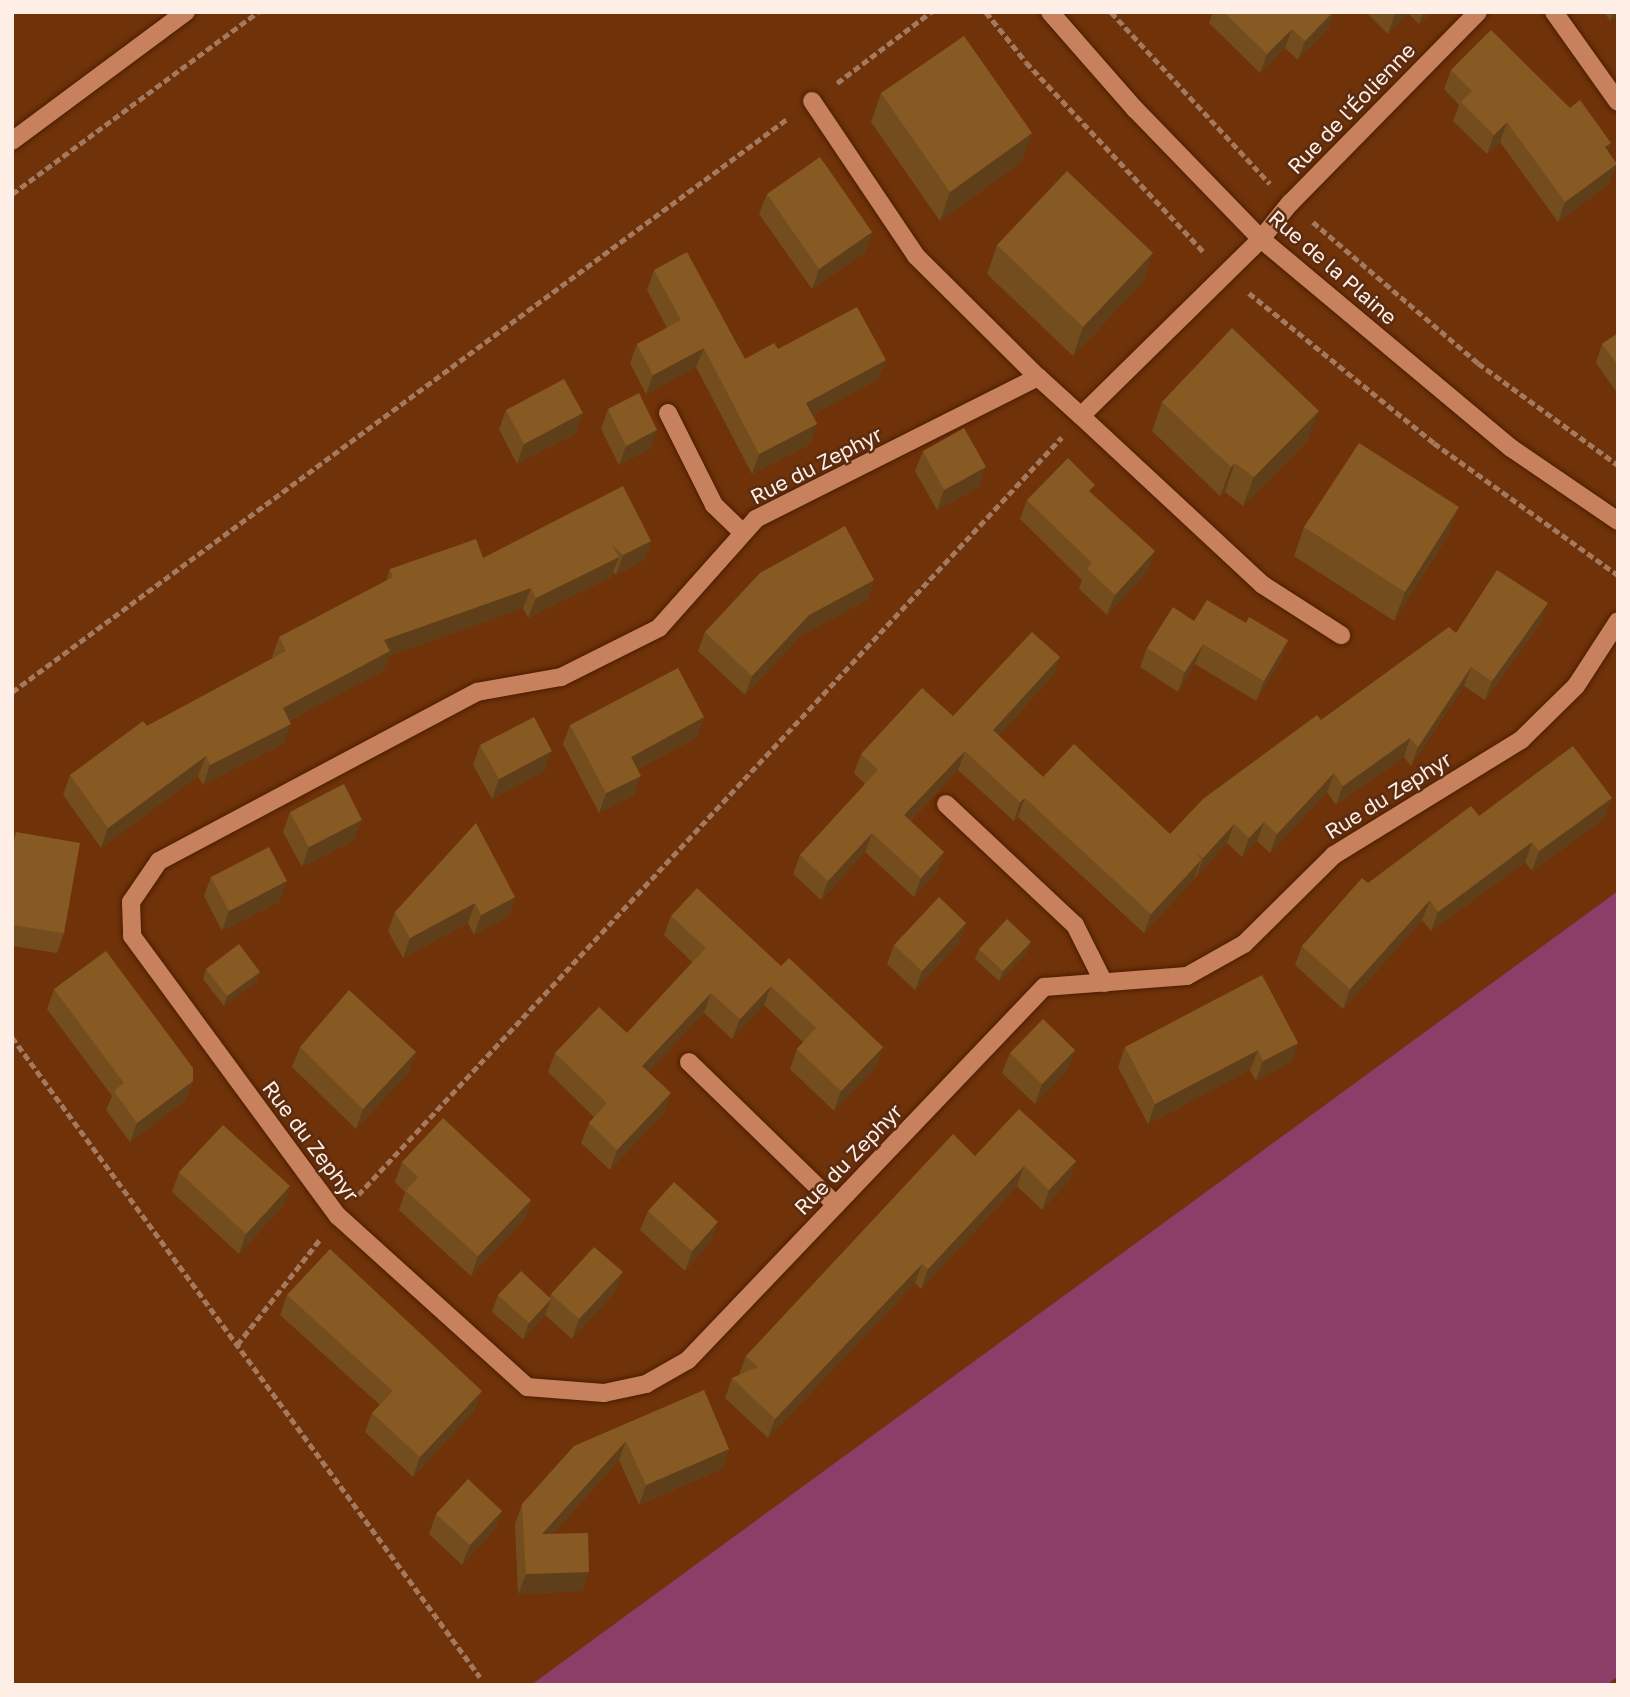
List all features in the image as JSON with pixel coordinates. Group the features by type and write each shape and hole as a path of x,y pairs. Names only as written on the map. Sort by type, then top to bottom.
{"street":[{"path":"12,141 186,12"},
{"name":"Rue de la Plaine","path":"1050,12 1135,109 1261,239 1511,448 1618,521"},
{"name":"Rue de l'Éolienne","path":"1261,239 1290,203 1478,12"},
{"path":"1554,12 1618,102"},
{"path":"812,101 916,256 1038,377 1263,585 1341,635"},
{"path":"1081,416 1224,272 1261,239"},
{"name":"Rue du Zephyr","path":"1038,377 755,519 659,628 561,677 477,692 159,861 131,902 132,936 338,1216 527,1387 604,1393 646,1384 688,1360 1044,988 1187,976 1244,944 1334,855 1521,740 1576,686 1618,621"},
{"path":"668,413 714,505 743,533"},
{"path":"946,804 1075,925 1104,983"},
{"path":"689,1062 836,1205"}],"path":[{"path":"12,194 258,12"},
{"path":"12,692 932,12"},
{"path":"986,12 1026,62 1224,272 1434,443 1618,575"},
{"path":"1111,12 1242,158 1290,203 1478,363 1618,465"},
{"path":"237,1345 338,1216 1081,416"},
{"path":"12,1037 480,1677"}],"shaded area":[{"path":"1618,891 1618,1676 1607,1685 531,1685"}],"building":[{"path":"1224,12 1333,12 1305,41 1292,29 1267,54"},
{"path":"1491,30 1570,108 1580,100 1611,143 1605,147 1617,164 1565,202 1507,122 1494,135 1461,102 1472,91 1451,70"},
{"path":"964,36 1032,133 950,192 881,93"},
{"path":"820,157 872,232 819,269 767,194"},
{"path":"1067,171 1153,253 1083,327 997,245"},
{"path":"687,252 745,359 774,343 778,349 857,307 886,360 806,403 817,424 759,454 704,348 653,375 637,344 681,320 654,270"},
{"path":"1232,328 1319,411 1254,477 1235,463 1231,467 1162,402"},
{"path":"1618,333 1618,365 1602,344"},
{"path":"564,379 583,413 524,444 506,410"},
{"path":"639,393 657,430 626,446 608,409"},
{"path":"964,428 986,467 944,490 923,451"},
{"path":"1359,443 1459,507 1405,592 1304,527"},
{"path":"1068,458 1095,485 1089,491 1155,551 1115,595 1087,569 1092,563 1027,500"},
{"path":"623,486 651,541 623,555 611,544 619,557 536,598 531,588 384,640 390,651 283,708 291,724 210,765 206,756 108,828 70,775 143,721 147,726 286,651 279,637 393,577 390,569 476,539 483,558"},
{"path":"845,526 874,580 809,615 752,676 705,632 760,573"},
{"path":"1497,570 1548,603 1492,681 1471,667 1418,747 1410,738 1343,786 1334,773 1277,834 1264,822 1249,838 1234,824 1203,858 1196,852 1201,860 1151,914 1025,798 1020,802 965,751 904,815 944,852 921,878 872,833 828,881 800,855 878,770 861,754 922,688 953,716 1032,632 1060,657 993,730 1043,777 1074,744 1170,834 1203,799 1317,715 1321,720 1449,627 1456,633"},
{"path":"1207,600 1246,623 1249,617 1288,640 1264,681 1203,644 1185,672 1147,648 1173,607 1194,621"},
{"path":"678,668 704,717 631,757 641,776 606,793 570,725"},
{"path":"534,717 552,751 499,779 480,745"},
{"path":"1573,746 1612,798 1539,851 1532,842 1438,912 1430,900 1350,989 1302,946 1362,878 1368,883 1471,806 1479,816"},
{"path":"344,784 362,820 309,847 290,812"},
{"path":"476,823 515,897 481,915 475,903 410,938 395,912"},
{"path":"16,832 80,843 64,933 12,925 12,856"},
{"path":"269,847 287,881 229,911 211,877"},
{"path":"697,888 781,966 789,958 883,1047 841,1091 797,1049 816,1028 771,986 740,1019 711,993 642,1066 671,1093 617,1150 589,1123 607,1103 555,1053 599,1007 627,1033 706,948 671,916"},
{"path":"939,897 966,923 922,971 894,945"},
{"path":"1007,919 1031,942 1003,971 979,949"},
{"path":"239,944 260,972 227,996 206,969"},
{"path":"106,951 193,1068 193,1081 137,1123 114,1091 124,1083 54,989"},
{"path":"1262,975 1298,1043 1263,1061 1258,1050 1155,1104 1125,1047"},
{"path":"349,990 416,1052 363,1109 300,1047"},
{"path":"1043,1019 1075,1050 1042,1084 1010,1053"},
{"path":"1019,1109 1076,1161 1049,1190 1024,1166 928,1269 922,1264 775,1419 732,1378 758,1367 746,1356 953,1134 975,1156"},
{"path":"443,1118 531,1200 478,1256 406,1191 418,1177 402,1162"},
{"path":"223,1125 290,1186 246,1234 179,1172"},
{"path":"674,1182 718,1222 692,1251 648,1211"},
{"path":"594,1247 623,1272 579,1319 551,1294"},
{"path":"330,1249 482,1391 420,1457 372,1413 393,1391 287,1295"},
{"path":"521,1271 551,1299 529,1323 498,1295"},
{"path":"704,1390 729,1449 646,1485 626,1441 542,1534 588,1533 589,1572 526,1574 522,1504 574,1446"},
{"path":"468,1479 502,1511 470,1545 436,1514"}]}
